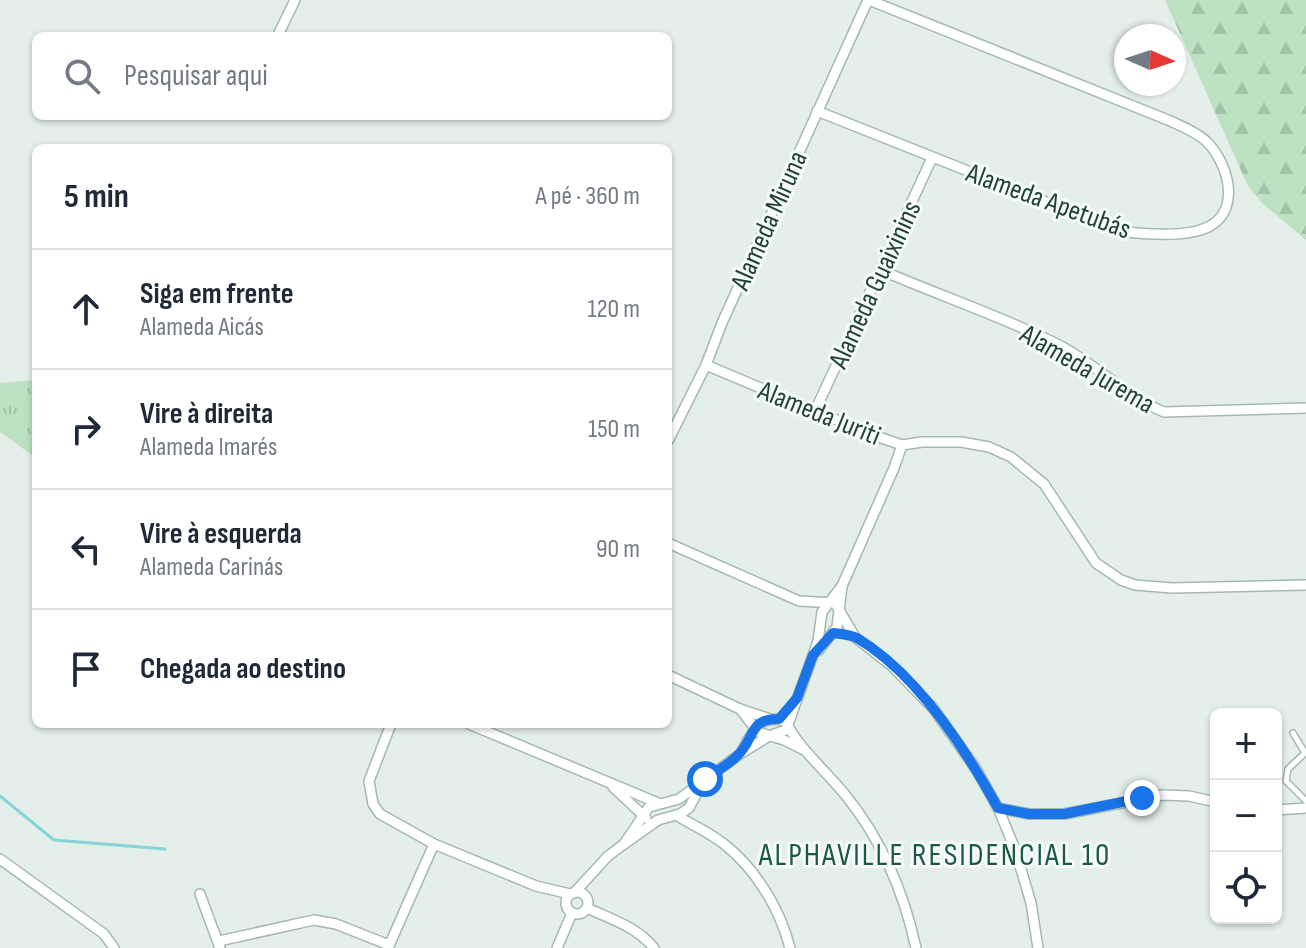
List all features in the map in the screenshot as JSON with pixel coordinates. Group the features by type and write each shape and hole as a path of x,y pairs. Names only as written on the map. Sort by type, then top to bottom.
{"street":[{"path":"279,32 295,0"},
{"name":"Alameda Miruna","path":"672,433 706,365 869,0"},
{"name":"Alameda Apetubás","path":"817,111 1119,231 1196,231 1210,227 1226,211 1229,188 1218,158 1209,143 1199,135 869,0"},
{"name":"Alameda Guaixinins","path":"815,411 932,158"},
{"name":"Alameda Jurema","path":"881,270 1057,344 1097,367 1151,407 1164,412 1306,408"},
{"name":"Alameda Juriti","path":"706,365 902,445 961,442 989,447 1011,457 1044,484 1096,563 1121,580 1135,585 1172,588 1306,585"},
{"path":"624,844 649,807 679,799 740,754 788,727 813,655 826,604 842,586 902,445"},
{"path":"672,545 799,601 835,603 855,637 892,666 933,708 961,746 998,808 1025,880 1038,948"},
{"path":"813,655 833,633 840,612 842,586"},
{"path":"799,601 826,630 855,637"},
{"path":"672,677 740,709 785,721 802,750 849,800 876,838 896,878 916,948"},
{"path":"740,754 754,728 774,719 797,698"},
{"path":"740,709 754,728 802,750"},
{"path":"389,728 369,781 373,804 388,821 434,844 570,901 582,913 598,866"},
{"path":"478,728 658,803"},
{"path":"557,948 570,901 598,866 653,824 689,808 705,779"},
{"path":"608,783 653,824"},
{"path":"998,808 1029,814 1064,814 1163,795 1210,801"},
{"path":"679,799 689,808 698,827"},
{"path":"1282,810 1306,808"},
{"path":"676,815 723,843 739,858 775,908 790,948"},
{"path":"200,894 220,944 314,920 336,924 389,947 434,844"},
{"path":"0,859 104,934 114,948"},
{"path":"570,901 581,893 587,903 641,934 654,948"}],"lane":[{"path":"1293,733 1305,753 1288,769 1286,781 1306,801"}],"green space":[{"path":"1165,0 1306,0 1306,240 1262,203 1248,186 1186,47 1186,24 1176,24"},
{"path":"32,380 32,455 0,432 0,383"}],"waterway":[{"path":"0,796 54,840 165,849"}],"district":[{"name":"ALPHAVILLE RESIDENCIAL 10","path":"935,854"}],"route":[{"path":"705,779 740,754 758,724 779,719 797,698 813,655 833,633 855,637 892,666 933,708 976,769 998,808 1029,814 1064,814 1142,798"}]}
